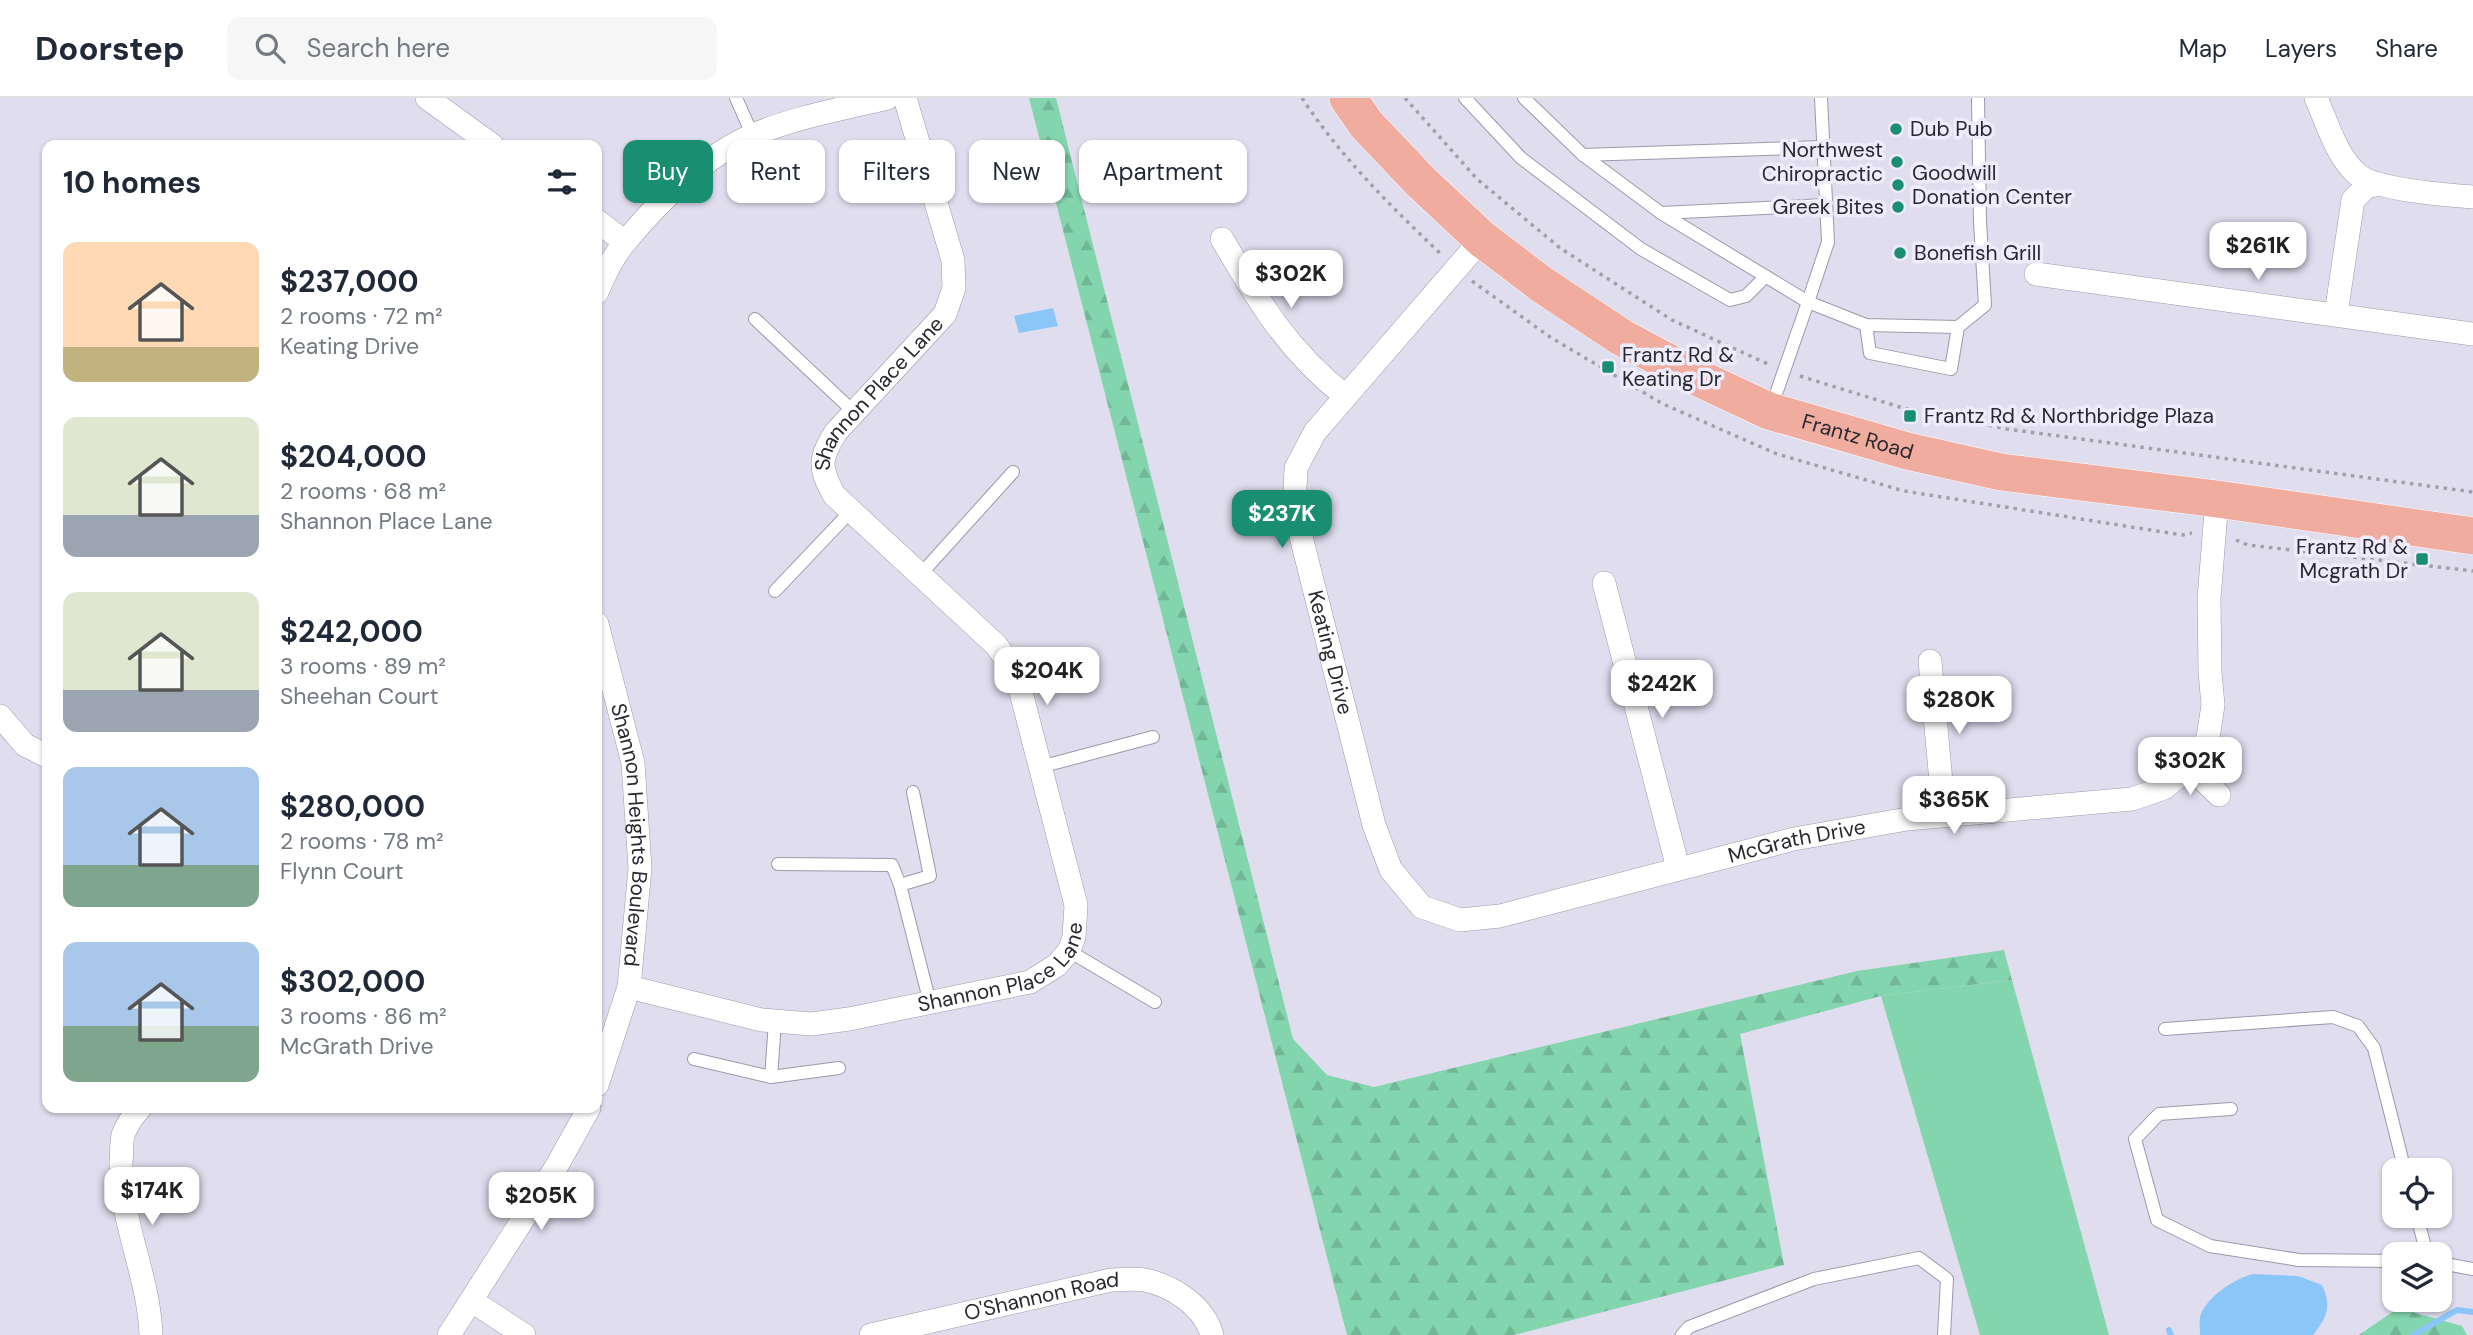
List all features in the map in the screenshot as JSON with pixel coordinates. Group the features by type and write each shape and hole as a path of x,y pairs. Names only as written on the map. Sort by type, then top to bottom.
{"main road":[{"name":"Frantz Road","path":"1348,98 1366,124 1421,182 1482,239 1541,284 1621,337 1692,375 1769,411 1907,451 2001,472 2217,499 2473,536"}],"street":[{"path":"427,98 485,140"},
{"path":"602,282 625,242 664,199 707,163 753,136 801,118 887,98"},
{"name":"Shannon Place Lane","path":"629,987 775,1022 811,1024 849,1020 1030,982 1057,965 1069,951 1074,937 1076,905 1016,673 996,645 834,495 823,475 824,452 836,432 945,314 954,288 953,260 905,98"},
{"path":"2316,98 2344,158 2357,175 2376,185"},
{"path":"2336,314 2353,200 2367,186 2473,197"},
{"path":"602,225 625,242"},
{"path":"1222,239 1287,342 1319,376 1345,396"},
{"name":"Keating Drive","path":"1422,907 1391,870 1374,825 1294,509 1296,468 1315,432 1482,239"},
{"path":"2036,274 2473,334"},
{"name":"McGrath Drive","path":"1422,907 1460,920 1500,916 1794,839 1944,815 2132,799 2164,788 2190,767 2208,738 2213,705 2209,599 2217,499"},
{"path":"1604,583 1678,868"},
{"name":"Shannon Heights Boulevard","path":"602,643 633,763 640,868 629,987 602,1070"},
{"path":"1930,661 1944,815"},
{"path":"0,716 25,745 42,754"},
{"path":"2190,767 2219,795"},
{"path":"137,1113 122,1138 121,1177 126,1215 150,1312 151,1335"},
{"path":"449,1335 555,1169 586,1113"},
{"name":"O'Shannon Road","path":"871,1335 1111,1280 1143,1279 1173,1290 1195,1307 1212,1335"},
{"path":"472,1301 524,1335"}],"lane":[{"path":"736,98 753,136"},
{"path":"1465,98 1521,158 1641,249 1730,300 1746,296 1765,277"},
{"path":"1524,98 1583,155 1661,213 1808,302 1866,325 1958,327"},
{"path":"1769,411 1828,242 1821,98"},
{"path":"1866,325 1870,353 1951,369 1958,327 1985,304 1980,222 1978,98"},
{"path":"1583,155 1824,147"},
{"path":"1661,213 1826,205"},
{"path":"755,319 854,412"},
{"path":"920,575 1013,472"},
{"path":"775,591 851,511"},
{"path":"1040,767 1153,737"},
{"path":"900,885 930,876 913,792"},
{"path":"778,864 892,865 900,885 930,1003"},
{"path":"1069,951 1155,1002"},
{"path":"2165,1029 2333,1017 2358,1026 2374,1048 2402,1158"},
{"path":"771,1077 775,1022"},
{"path":"694,1059 771,1077 839,1068"},
{"path":"2231,1109 2159,1114 2136,1139 2157,1220 2210,1246 2300,1259 2382,1261"},
{"path":"1682,1335 1689,1327 1814,1279 1919,1258 1947,1279 1944,1335"},
{"path":"2452,1265 2473,1269"}],"green space":[{"path":"1029,98 1056,98 1079,189 1079,203 1082,203 1293,1039 1327,1075 1374,1087 1857,971 2004,950 2012,980 1881,996 1740,1034 1784,1265 1514,1335 1347,1335 1056,203 1065,203 1065,140 1040,140"},
{"path":"2012,980 2109,1335 1980,1335 1881,996"},
{"path":"2392,1312 2412,1312 2462,1326 2467,1335 2359,1335"}],"water":[{"path":"1053,308 1058,326 1019,333 1014,316"},
{"path":"2253,1274 2298,1276 2322,1285 2327,1299 2326,1312 2313,1335 2200,1335 2200,1317 2214,1296 2229,1285"}],"waterway":[{"path":"2413,1335 2457,1310 2473,1312"},
{"path":"2169,1330 2171,1335"}],"place":[{"name":"Dub Pub","path":"1896,129"},
{"name":"Northwest Chiropractic","path":"1897,162"},
{"name":"Goodwill Donation Center","path":"1898,185"},
{"name":"Greek Bites","path":"1898,207"},
{"name":"Bonefish Grill","path":"1900,253"},
{"name":"Frantz Rd & Keating Dr","path":"1608,367"},
{"name":"Frantz Rd & Northbridge Plaza","path":"1910,416"},
{"name":"Frantz Rd & Mcgrath Dr","path":"2422,559"}]}
